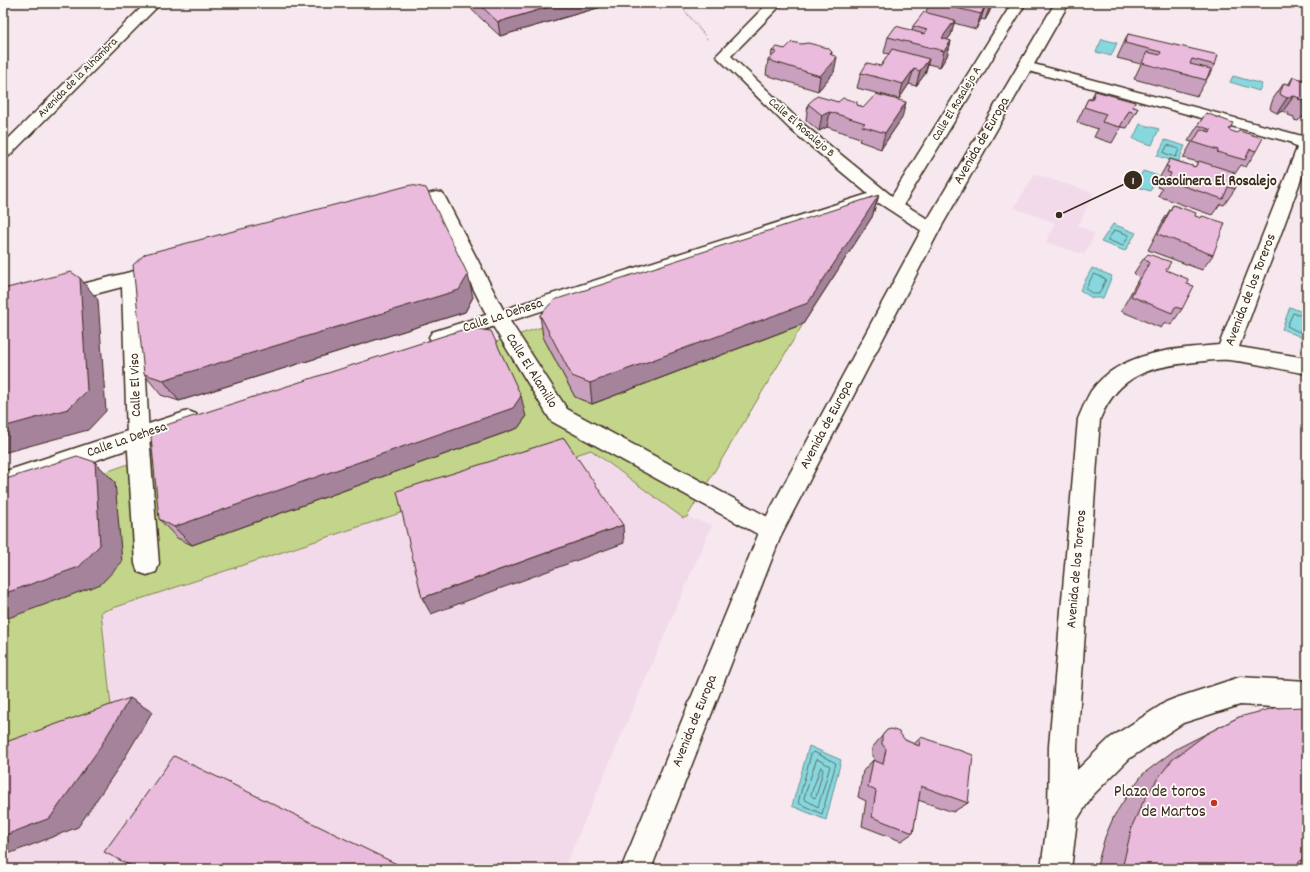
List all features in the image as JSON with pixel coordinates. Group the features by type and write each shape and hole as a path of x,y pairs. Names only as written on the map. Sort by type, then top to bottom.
{"street":[{"name":"Avenida de la Alhambra","path":"3,153 154,3"},
{"path":"723,56 776,3"},
{"name":"Calle El Rosalejo A","path":"888,201 1019,3"},
{"name":"Avenida de Europa","path":"636,869 771,530 931,229 1062,3"},
{"name":"Calle El Rosalejo B","path":"723,56 796,126 888,201"},
{"name":"Avenida de los Toreros","path":"1026,66 1296,139 1305,147 1255,275 1228,352 1158,359 1138,365 1110,383 1098,397 1093,407 1089,424 1063,746 1063,815 1056,869"},
{"name":"Calle El Alamillo","path":"382,211 436,197 498,318 559,415 771,530"},
{"name":"Calle La Dehesa","path":"423,342 861,201 888,201"},
{"path":"888,201 931,229"},
{"path":"3,311 177,266"},
{"name":"Calle El Viso","path":"131,279 138,436 147,564"},
{"path":"1228,352 1307,366"},
{"name":"Calle La Dehesa","path":"3,482 205,414"},
{"path":"1063,815 1082,786 1120,748 1176,712 1240,691 1307,696"}],"path":[{"path":"672,3 679,4 723,56"}],"shaded area":[{"path":"1035,174 1094,193 1078,226 1095,233 1084,255 1046,242 1055,223 1014,208"},
{"path":"591,450 683,518 687,517 712,525 564,869 3,869 3,765 113,725 101,612"}],"green space":[{"path":"557,322 543,337 575,397 592,404 803,324 687,517 683,518 591,450 101,612 113,725 3,765 3,620 97,475 180,446"}],"water":[{"path":"1102,39 1117,43 1111,56 1096,52"},
{"path":"1233,76 1262,84 1259,91 1230,82"},
{"path":"1140,124 1159,129 1152,145 1133,139"},
{"path":"1165,140 1185,146 1178,162 1157,156"},
{"path":"1143,171 1158,176 1150,191 1135,186"},
{"path":"1113,224 1136,233 1125,251 1101,242"},
{"path":"1092,268 1112,276 1103,298 1092,298 1080,290"},
{"path":"1290,307 1307,314 1307,325 1303,338 1282,329"},
{"path":"809,746 841,760 826,820 792,806"}],"building":[{"path":"478,3 516,3 519,6 528,3 562,3 498,22"},
{"path":"936,3 991,3 990,5 986,4 981,14"},
{"path":"924,12 955,20 942,38 951,41 944,51 888,37 896,26 924,34 927,30 913,26"},
{"path":"1128,34 1218,55 1215,65 1192,59 1190,64 1211,69 1206,80 1142,63 1147,52 1160,55 1161,52 1125,43"},
{"path":"792,42 801,44 808,43 828,48 832,52 830,54 837,57 820,76 768,60 777,52 772,51 777,47 785,49"},
{"path":"892,49 929,59 920,71 914,69 903,84 861,73 867,63 881,66"},
{"path":"1293,77 1307,81 1307,105 1305,105 1305,101 1298,99 1300,98 1294,96 1287,98 1280,93 1284,83 1290,85"},
{"path":"1095,91 1135,102 1133,107 1138,108 1135,113 1129,111 1120,127 1102,122 1106,114 1084,107 1088,99 1092,100"},
{"path":"876,94 906,102 885,133 862,126 865,123 830,112 822,115 808,104 817,96 838,102 843,98 857,102 857,105 864,107"},
{"path":"1206,113 1233,123 1229,130 1237,133 1239,131 1263,138 1256,151 1250,149 1245,160 1217,152 1218,150 1193,142 1201,129 1210,132 1211,130 1198,125"},
{"path":"1170,159 1195,167 1199,161 1234,172 1231,179 1238,181 1235,189 1228,187 1223,199 1168,181 1171,173 1167,172 1169,167 1166,166"},
{"path":"411,185 426,188 468,275 459,290 163,380 144,374 133,265 145,254"},
{"path":"879,195 808,303 590,383 572,376 540,315 554,300"},
{"path":"1173,205 1196,213 1195,216 1201,218 1202,216 1225,223 1213,255 1158,234"},
{"path":"1148,254 1171,262 1166,270 1188,279 1187,284 1194,286 1182,309 1175,307 1172,313 1131,296 1149,263 1144,258"},
{"path":"71,272 80,278 87,391 68,409 3,427 3,289"},
{"path":"468,328 491,331 521,396 513,408 174,527 159,519 151,437 163,426"},
{"path":"564,438 623,525 422,598 397,491"},
{"path":"77,456 95,462 100,545 79,567 3,594 3,480"},
{"path":"130,698 97,752 50,818 3,836 3,743"},
{"name":"Plaza de toros de Martos","path":"1307,707 1307,856 1304,857 1293,869 1122,869 1132,826 1142,804 1158,778 1172,760 1206,734 1239,717 1274,708"},
{"path":"891,729 899,732 905,740 919,746 921,737 973,755 968,803 921,786 913,833 872,817 876,791 868,787 873,760 883,764 886,749 882,744 882,736 887,730"},
{"path":"174,756 407,869 137,869 104,852"}],"place":[{"name":"Gasolinera El Rosalejo","path":"1059,215"},
{"name":"Plaza de toros de Martos","path":"1214,803"}]}
